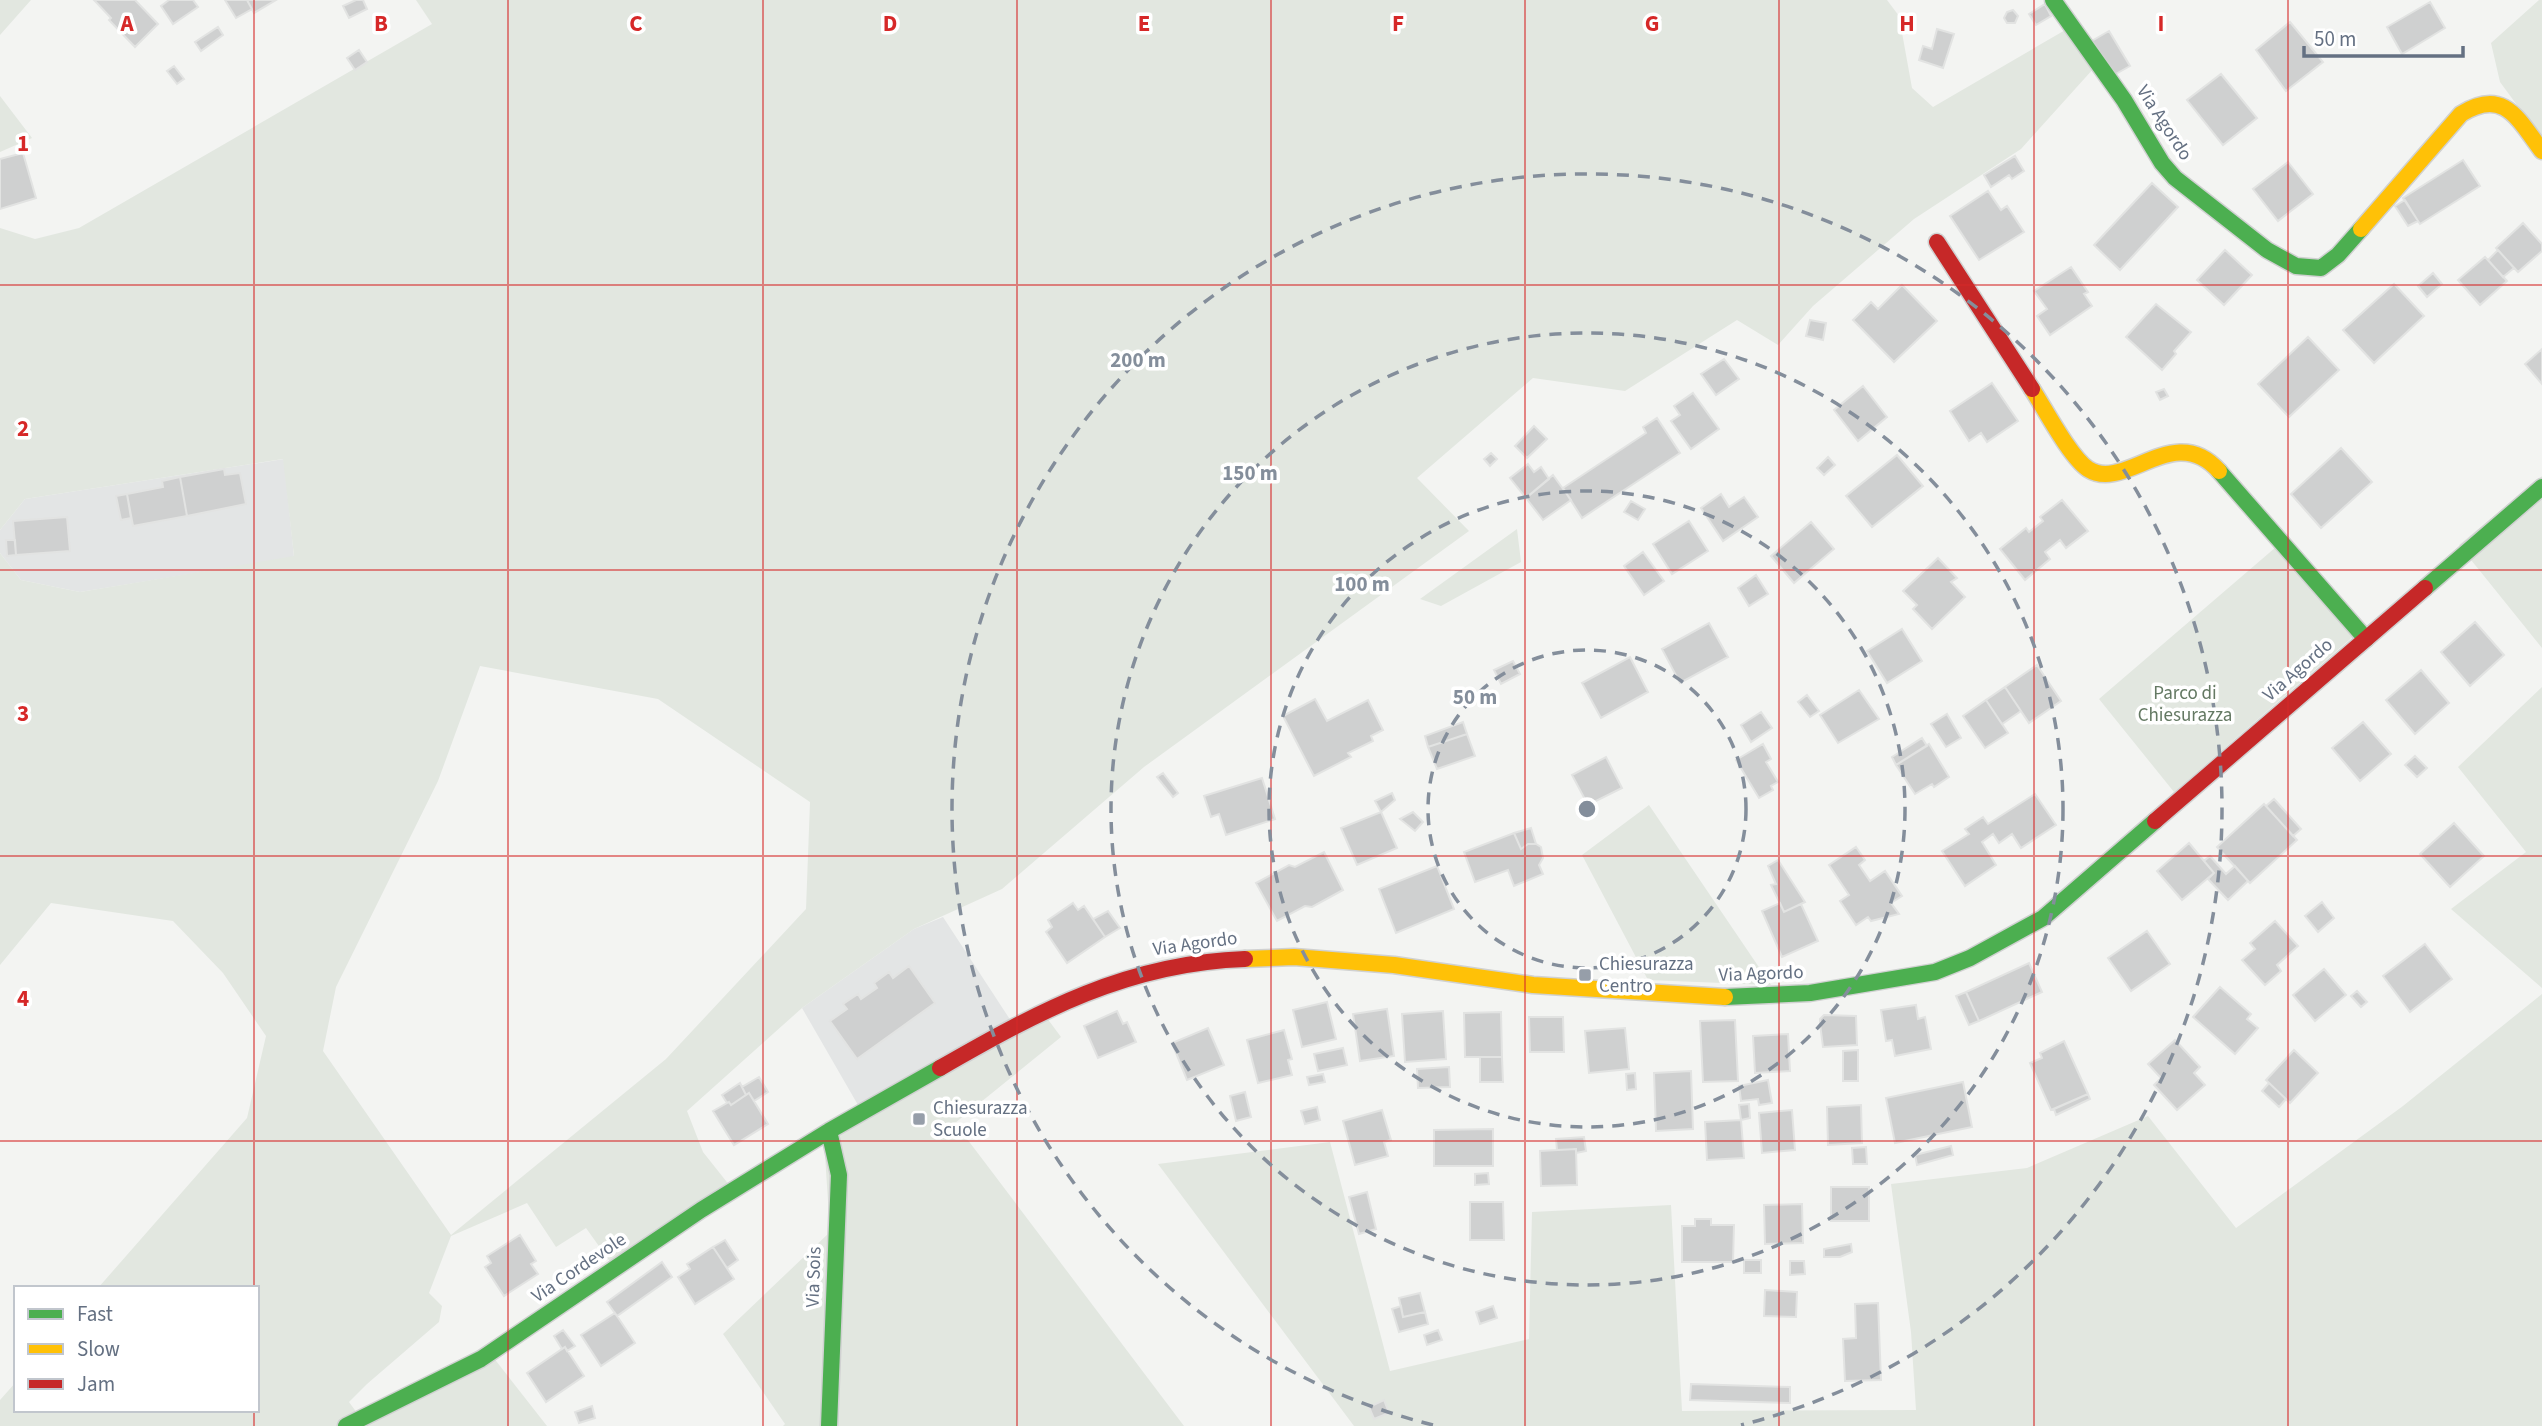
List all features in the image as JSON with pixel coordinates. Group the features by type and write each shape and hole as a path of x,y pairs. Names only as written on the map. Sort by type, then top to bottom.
{"main road":[{"name":"Via Agordo","path":"2053,0 2175,178 2249,238 2296,265 2321,268 2338,255 2461,114 2474,105 2491,101 2504,106 2542,151"},
{"path":"1937,242 2079,462 2096,474 2105,475 2163,455 2182,452 2202,455 2366,639"},
{"name":"Via Agordo","path":"829,1131 1033,1017 1125,978 1187,963 1246,957 1294,957 1394,965 1533,985 1730,997 1810,993 1935,972 1970,958 2043,918 2542,487"},
{"name":"Via Cordevole","path":"346,1426 481,1359 701,1210 829,1131"},
{"name":"Via Sois","path":"829,1131 839,1175 829,1426"}],"shaded area":[{"path":"284,459 294,557 80,592 21,580 0,553 0,530 25,499"},
{"path":"943,917 1011,1021 858,1105 802,1008 914,929"}],"green space":[{"path":"0,0 31,0 0,35"},
{"path":"416,0 1887,0 1899,16 1912,88 1933,107 2067,29 2094,68 2021,149 1914,219 1813,306 1778,345 1737,320 1625,391 1533,378 1417,478 1469,531 1144,767 1002,889 914,929 802,1008 687,1111 703,1152 730,1186 611,1263 586,1228 556,1247 527,1203 451,1236 429,1293 442,1306 439,1322 349,1402 357,1413 486,1348 547,1426 0,1426 0,1400 14,1384 14,1412 259,1412 259,1286 100,1286 247,1118 266,1036 223,973 173,921 51,903 0,965 0,553 21,580 80,592 294,556 283,459 25,499 0,530 0,228 35,239 79,228 432,24","holes":["480,666 658,699 810,802 806,909 666,1059 451,1235 323,1051 336,987 438,781"]},
{"path":"2542,0 2542,139 2500,82 2491,43"},
{"path":"0,96 32,138 0,152"},
{"path":"2542,476 2542,648 2459,545"},
{"path":"1517,529 1521,562 1441,606 1420,599"},
{"name":"Parco di Chiesurazza","path":"2276,547 2355,635 2174,792 2099,699"},
{"path":"2542,687 2542,988 2451,909 2526,852 2458,767"},
{"path":"1649,805 1771,985 1648,980 1582,855"},
{"path":"2542,994 2542,1426 1354,1426 1158,1164 1330,1142 1390,1371 1529,1339 1532,1212 1671,1205 1682,1411 1916,1410 1911,1332 1891,1184 2027,1168 2148,1116 2236,1228 2403,1106"},
{"path":"1038,1006 1061,1037 955,1123 1184,1426 783,1426 785,1424 723,1334 830,1232 823,1124"}],"building":[{"path":"94,0 135,0 158,24 135,47"},
{"path":"169,0 193,0 198,7 173,24 161,6"},
{"path":"225,0 247,0 252,9 236,18"},
{"path":"247,0 276,0 254,13"},
{"path":"363,0 367,9 349,18 343,6"},
{"path":"2430,2 2445,28 2402,54 2387,27"},
{"path":"2045,4 2051,16 2036,25 2029,14"},
{"path":"2013,10 2018,16 2015,23 2007,23 2004,18 2007,12"},
{"path":"2290,22 2323,62 2286,91 2256,50"},
{"path":"218,27 223,35 201,51 195,42"},
{"path":"1937,29 1954,34 1943,68 1919,60 1923,46 1932,49"},
{"path":"2109,31 2130,66 2114,75 2090,42"},
{"path":"359,50 367,62 355,70 347,58"},
{"path":"174,66 184,79 177,84 167,71"},
{"path":"2221,74 2257,118 2223,145 2187,100"},
{"path":"23,153 36,198 0,209 0,159"},
{"path":"2015,156 2024,171 2012,179 2009,175 1991,187 1984,175"},
{"path":"2463,160 2480,186 2420,224 2403,198"},
{"path":"2288,162 2313,194 2278,221 2253,189"},
{"path":"2152,183 2178,207 2120,270 2094,245"},
{"path":"1988,191 2001,210 2007,206 2024,232 1979,260 1950,216"},
{"path":"2405,200 2418,221 2408,226 2395,206"},
{"path":"2523,223 2542,244 2542,251 2518,272 2496,248"},
{"path":"2225,250 2252,275 2224,305 2197,280"},
{"path":"2498,250 2514,268 2503,277 2488,260"},
{"path":"2485,257 2507,281 2480,305 2458,280"},
{"path":"2071,267 2088,292 2084,294 2092,306 2050,335 2037,316 2047,309 2034,291"},
{"path":"2433,273 2442,284 2427,297 2418,286"},
{"path":"2394,284 2424,316 2374,363 2343,330"},
{"path":"1902,285 1937,321 1894,362 1853,320 1871,302 1878,309"},
{"path":"2156,304 2191,332 2162,370 2126,337"},
{"path":"1810,320 1826,323 1823,340 1806,336"},
{"path":"2308,337 2339,370 2289,417 2258,384"},
{"path":"2542,349 2542,384 2525,364"},
{"path":"1724,359 1739,379 1716,395 1701,374"},
{"path":"1992,383 2018,421 1987,442 1981,433 1969,441 1950,411"},
{"path":"1863,386 1887,417 1858,441 1834,410"},
{"path":"2164,389 2168,396 2160,400 2156,392"},
{"path":"1693,393 1719,429 1691,449 1671,421 1680,415 1674,406"},
{"path":"1657,418 1680,453 1582,518 1563,488 1646,433 1643,427"},
{"path":"1534,426 1547,439 1527,458 1515,446"},
{"path":"2341,448 2372,482 2321,528 2291,494"},
{"path":"1491,453 1497,459 1490,466 1484,459"},
{"path":"1897,455 1923,486 1872,527 1846,496"},
{"path":"1828,457 1835,465 1824,475 1817,468"},
{"path":"1528,464 1534,472 1541,467 1549,479 1526,498 1510,478"},
{"path":"224,469 225,475 240,473 246,504 187,516 180,477"},
{"path":"1553,475 1571,500 1543,520 1526,498"},
{"path":"180,477 187,516 133,526 127,494 163,487 162,481"},
{"path":"127,494 131,518 121,520 116,496"},
{"path":"1721,494 1729,507 1744,497 1758,517 1723,541 1701,508"},
{"path":"2062,500 2088,531 2066,548 2060,540 2045,552 2050,559 2025,580 2000,549 2026,528 2029,532 2043,521 2040,517"},
{"path":"1631,501 1645,509 1638,520 1624,512"},
{"path":"67,517 70,551 16,555 13,521"},
{"path":"1689,521 1708,551 1672,574 1653,544"},
{"path":"1811,522 1834,549 1794,583 1771,556"},
{"path":"6,540 15,540 16,555 7,556"},
{"path":"1643,552 1664,581 1644,595 1624,566"},
{"path":"1938,558 1957,578 1951,582 1965,597 1932,629 1913,609 1917,605 1903,591"},
{"path":"1756,575 1768,594 1749,606 1738,588"},
{"path":"2475,622 2504,655 2470,686 2441,652"},
{"path":"1709,623 1728,657 1680,683 1662,649"},
{"path":"1902,629 1922,661 1887,683 1867,651"},
{"path":"1630,657 1648,692 1601,718 1582,683"},
{"path":"1513,661 1520,674 1501,684 1494,670"},
{"path":"2037,665 2061,701 2029,723 2005,687"},
{"path":"2421,670 2449,703 2415,734 2386,700"},
{"path":"2005,687 2021,711 2002,724 1986,700"},
{"path":"1859,690 1879,719 1838,743 1820,715"},
{"path":"1807,695 1819,711 1810,717 1798,702"},
{"path":"1315,699 1327,721 1368,700 1383,730 1371,736 1373,741 1348,753 1351,757 1314,776 1283,716"},
{"path":"1986,700 2008,733 1985,748 1963,716"},
{"path":"1761,712 1772,728 1751,742 1741,725"},
{"path":"1947,714 1961,738 1946,747 1931,724"},
{"path":"1463,722 1467,734 1428,747 1425,736"},
{"path":"2363,722 2391,754 2360,781 2332,748"},
{"path":"1467,734 1475,756 1437,769 1428,747"},
{"path":"1922,738 1927,746 1896,765 1892,757"},
{"path":"1763,744 1771,759 1766,762 1778,782 1771,786 1773,790 1759,798 1736,760"},
{"path":"1929,744 1949,777 1934,787 1932,784 1915,794 1896,765"},
{"path":"2415,756 2427,768 2417,777 2405,765"},
{"path":"1606,757 1622,788 1588,805 1572,775"},
{"path":"1163,773 1178,793 1173,797 1157,777"},
{"path":"1262,778 1275,819 1226,835 1219,814 1211,817 1204,796"},
{"path":"1392,793 1395,800 1381,812 1375,801"},
{"path":"2035,794 2056,825 2021,848 2012,834 1999,843 1993,834 1982,842 1996,865 1965,886 1942,851 1969,834 1965,829 1983,817 1988,824"},
{"path":"2274,799 2301,829 2293,836 2266,806"},
{"path":"2264,804 2297,840 2250,883 2217,847"},
{"path":"1381,812 1397,848 1357,865 1341,828"},
{"path":"1413,812 1423,822 1415,831 1400,819"},
{"path":"2454,823 2484,856 2450,887 2420,854"},
{"path":"1531,828 1536,844 1528,844 1521,849 1514,833"},
{"path":"1514,833 1521,849 1528,844 1541,847 1543,858 1539,865 1543,874 1514,886 1508,870 1475,882 1464,852"},
{"path":"2189,843 2214,873 2182,900 2157,871"},
{"path":"1856,847 1865,860 1859,865 1870,881 1885,871 1902,896 1891,903 1899,914 1871,921 1868,917 1856,925 1840,901 1849,895 1829,865"},
{"path":"1324,852 1343,890 1312,907 1305,906 1277,921 1256,883 1289,865 1295,867"},
{"path":"2210,856 2226,874 2235,866 2248,881 2228,900 2208,879 2214,873 2204,861"},
{"path":"1778,860 1805,902 1784,912 1771,885 1776,884 1768,866"},
{"path":"1437,866 1454,909 1396,933 1379,889"},
{"path":"2322,902 2334,918 2318,932 2305,916"},
{"path":"1073,903 1078,910 1084,906 1105,937 1067,963 1046,932 1052,927 1048,920"},
{"path":"1780,903 1784,912 1801,904 1818,941 1782,957 1762,911"},
{"path":"1108,911 1120,928 1105,937 1093,919"},
{"path":"2275,921 2298,946 2277,965 2281,971 2265,985 2242,960 2255,949 2250,943"},
{"path":"2147,931 2170,964 2131,991 2108,958"},
{"path":"2425,944 2452,979 2410,1012 2383,976"},
{"path":"2029,963 2042,992 1979,1021 1966,992"},
{"path":"909,966 935,1003 857,1059 830,1021 847,1009 843,1004 858,994 861,999 877,988 874,983 889,972 893,978"},
{"path":"2324,969 2346,995 2315,1021 2293,995"},
{"path":"2220,987 2251,1014 2247,1019 2258,1028 2235,1054 2193,1017"},
{"path":"2357,991 2367,1002 2361,1007 2351,996"},
{"path":"1966,992 1979,1021 1969,1025 1956,996"},
{"path":"1327,1002 1336,1039 1302,1047 1293,1010"},
{"path":"1916,1005 1918,1019 1925,1017 1931,1049 1895,1056 1892,1040 1886,1041 1881,1010"},
{"path":"1387,1009 1394,1056 1360,1061 1353,1014"},
{"path":"1117,1011 1123,1024 1127,1022 1136,1042 1098,1058 1084,1026"},
{"path":"1443,1011 1446,1059 1405,1062 1402,1014"},
{"path":"1501,1012 1502,1057 1465,1057 1464,1013"},
{"path":"1824,1015 1856,1016 1857,1045 1823,1047 1820,1019"},
{"path":"1529,1017 1563,1017 1564,1052 1530,1052"},
{"path":"1735,1020 1738,1081 1703,1082 1700,1021"},
{"path":"1208,1028 1224,1065 1187,1080 1172,1043"},
{"path":"1625,1028 1629,1069 1589,1073 1585,1031"},
{"path":"1284,1030 1292,1059 1288,1060 1292,1075 1258,1083 1247,1040"},
{"path":"1788,1034 1790,1071 1755,1073 1753,1036"},
{"path":"2175,1040 2200,1067 2194,1073 2205,1085 2177,1110 2154,1085 2161,1078 2148,1064"},
{"path":"2064,1041 2088,1094 2051,1110 2030,1063 2042,1058 2040,1053"},
{"path":"1343,1048 1347,1065 1318,1071 1314,1054"},
{"path":"1858,1050 1858,1081 1843,1081 1843,1051"},
{"path":"2294,1050 2318,1073 2290,1103 2266,1080"},
{"path":"1480,1057 1502,1057 1503,1082 1480,1082"},
{"path":"1449,1067 1450,1087 1418,1088 1417,1069"},
{"path":"1691,1071 1693,1129 1656,1131 1654,1073"},
{"path":"1635,1073 1636,1089 1627,1090 1626,1074"},
{"path":"1323,1074 1325,1082 1309,1085 1307,1077"},
{"path":"759,1077 768,1092 754,1101 749,1093 746,1095 742,1087"},
{"path":"1768,1080 1772,1103 1759,1105 1758,1099 1741,1101 1739,1086"},
{"path":"1963,1082 1972,1127 1895,1143 1886,1098"},
{"path":"740,1083 746,1095 731,1105 727,1103 722,1095"},
{"path":"2269,1083 2286,1099 2279,1107 2262,1091"},
{"path":"1245,1092 1251,1117 1236,1121 1230,1096"},
{"path":"749,1093 768,1124 734,1145 713,1111 729,1102 731,1105"},
{"path":"2088,1094 2090,1099 2056,1115 2054,1109"},
{"path":"1749,1104 1750,1118 1741,1120 1739,1105"},
{"path":"1861,1105 1862,1143 1828,1145 1827,1107"},
{"path":"1317,1107 1320,1120 1305,1124 1301,1111"},
{"path":"1382,1110 1391,1140 1384,1142 1388,1156 1355,1165 1343,1121"},
{"path":"1792,1110 1795,1150 1762,1153 1759,1113"},
{"path":"1741,1120 1744,1158 1707,1160 1705,1122"},
{"path":"1493,1129 1493,1166 1434,1166 1434,1130"},
{"path":"1584,1137 1586,1151 1576,1153 1576,1149 1557,1150 1556,1139"},
{"path":"1951,1146 1953,1155 1917,1165 1915,1155"},
{"path":"1866,1147 1867,1164 1853,1164 1852,1148"},
{"path":"1576,1149 1577,1185 1541,1186 1540,1151"},
{"path":"1488,1173 1489,1184 1475,1185 1475,1174"},
{"path":"1831,1187 1869,1187 1869,1221 1831,1221"},
{"path":"1367,1192 1376,1229 1359,1234 1349,1197"},
{"path":"1470,1202 1503,1202 1504,1240 1470,1240"},
{"path":"1802,1204 1803,1243 1765,1244 1764,1205"},
{"path":"1695,1219 1711,1219 1711,1225 1734,1225 1733,1262 1682,1262 1682,1226 1695,1226"},
{"path":"520,1235 536,1261 531,1264 538,1274 504,1296 485,1267 491,1263 487,1256"},
{"path":"725,1240 738,1260 727,1268 713,1247"},
{"path":"1851,1244 1852,1252 1840,1257 1824,1257 1824,1249"},
{"path":"713,1247 734,1279 695,1304 678,1277 690,1269 687,1264"},
{"path":"1744,1260 1761,1260 1761,1273 1744,1273"},
{"path":"1790,1261 1804,1261 1805,1274 1790,1275"},
{"path":"662,1262 672,1277 617,1316 607,1302"},
{"path":"1765,1290 1797,1292 1796,1317 1764,1316"},
{"path":"1420,1293 1425,1312 1403,1317 1399,1298"},
{"path":"1878,1303 1881,1380 1845,1381 1843,1339 1856,1338 1855,1304"},
{"path":"1401,1306 1403,1317 1425,1312 1428,1324 1399,1332 1392,1309"},
{"path":"1493,1306 1497,1318 1480,1324 1476,1312"},
{"path":"615,1313 635,1343 601,1366 581,1335"},
{"path":"563,1330 575,1346 567,1351 565,1347 562,1349 554,1336"},
{"path":"1438,1330 1442,1340 1427,1345 1424,1335"},
{"path":"565,1347 584,1376 546,1402 527,1373"},
{"path":"1691,1384 1790,1387 1790,1403 1690,1400"},
{"path":"1384,1400 1389,1413 1374,1419 1369,1407"},
{"path":"592,1406 595,1418 579,1423 575,1412"}],"traffic: fast":[{"path":"2053,0 2124,100 2162,163 2175,178 2267,250 2296,266 2321,268 2338,255 2361,229"},
{"path":"2219,471 2366,639"},
{"path":"2425,588 2542,487"},
{"path":"1725,997 1810,993 1935,972 1970,958 2043,918 2155,821"},
{"path":"346,1426 481,1359 701,1210 829,1131 940,1068"},
{"path":"829,1131 839,1175 829,1426"}],"traffic: slow":[{"path":"2361,229 2461,114 2476,107 2488,104 2509,110 2542,151"},
{"path":"2032,389 2066,444 2088,469 2102,474 2118,472 2168,454 2185,453 2202,457 2219,471"},
{"path":"1245,959 1294,957 1394,965 1533,985 1725,997"}],"traffic: jam":[{"path":"1937,242 2032,389"},
{"path":"2155,821 2425,588"},
{"path":"940,1068 1013,1027 1123,980 1202,962 1245,959"}],"place":[{"name":"Chiesurazza Centro","path":"1585,975"},
{"name":"Chiesurazza Scuole","path":"919,1119"}]}
